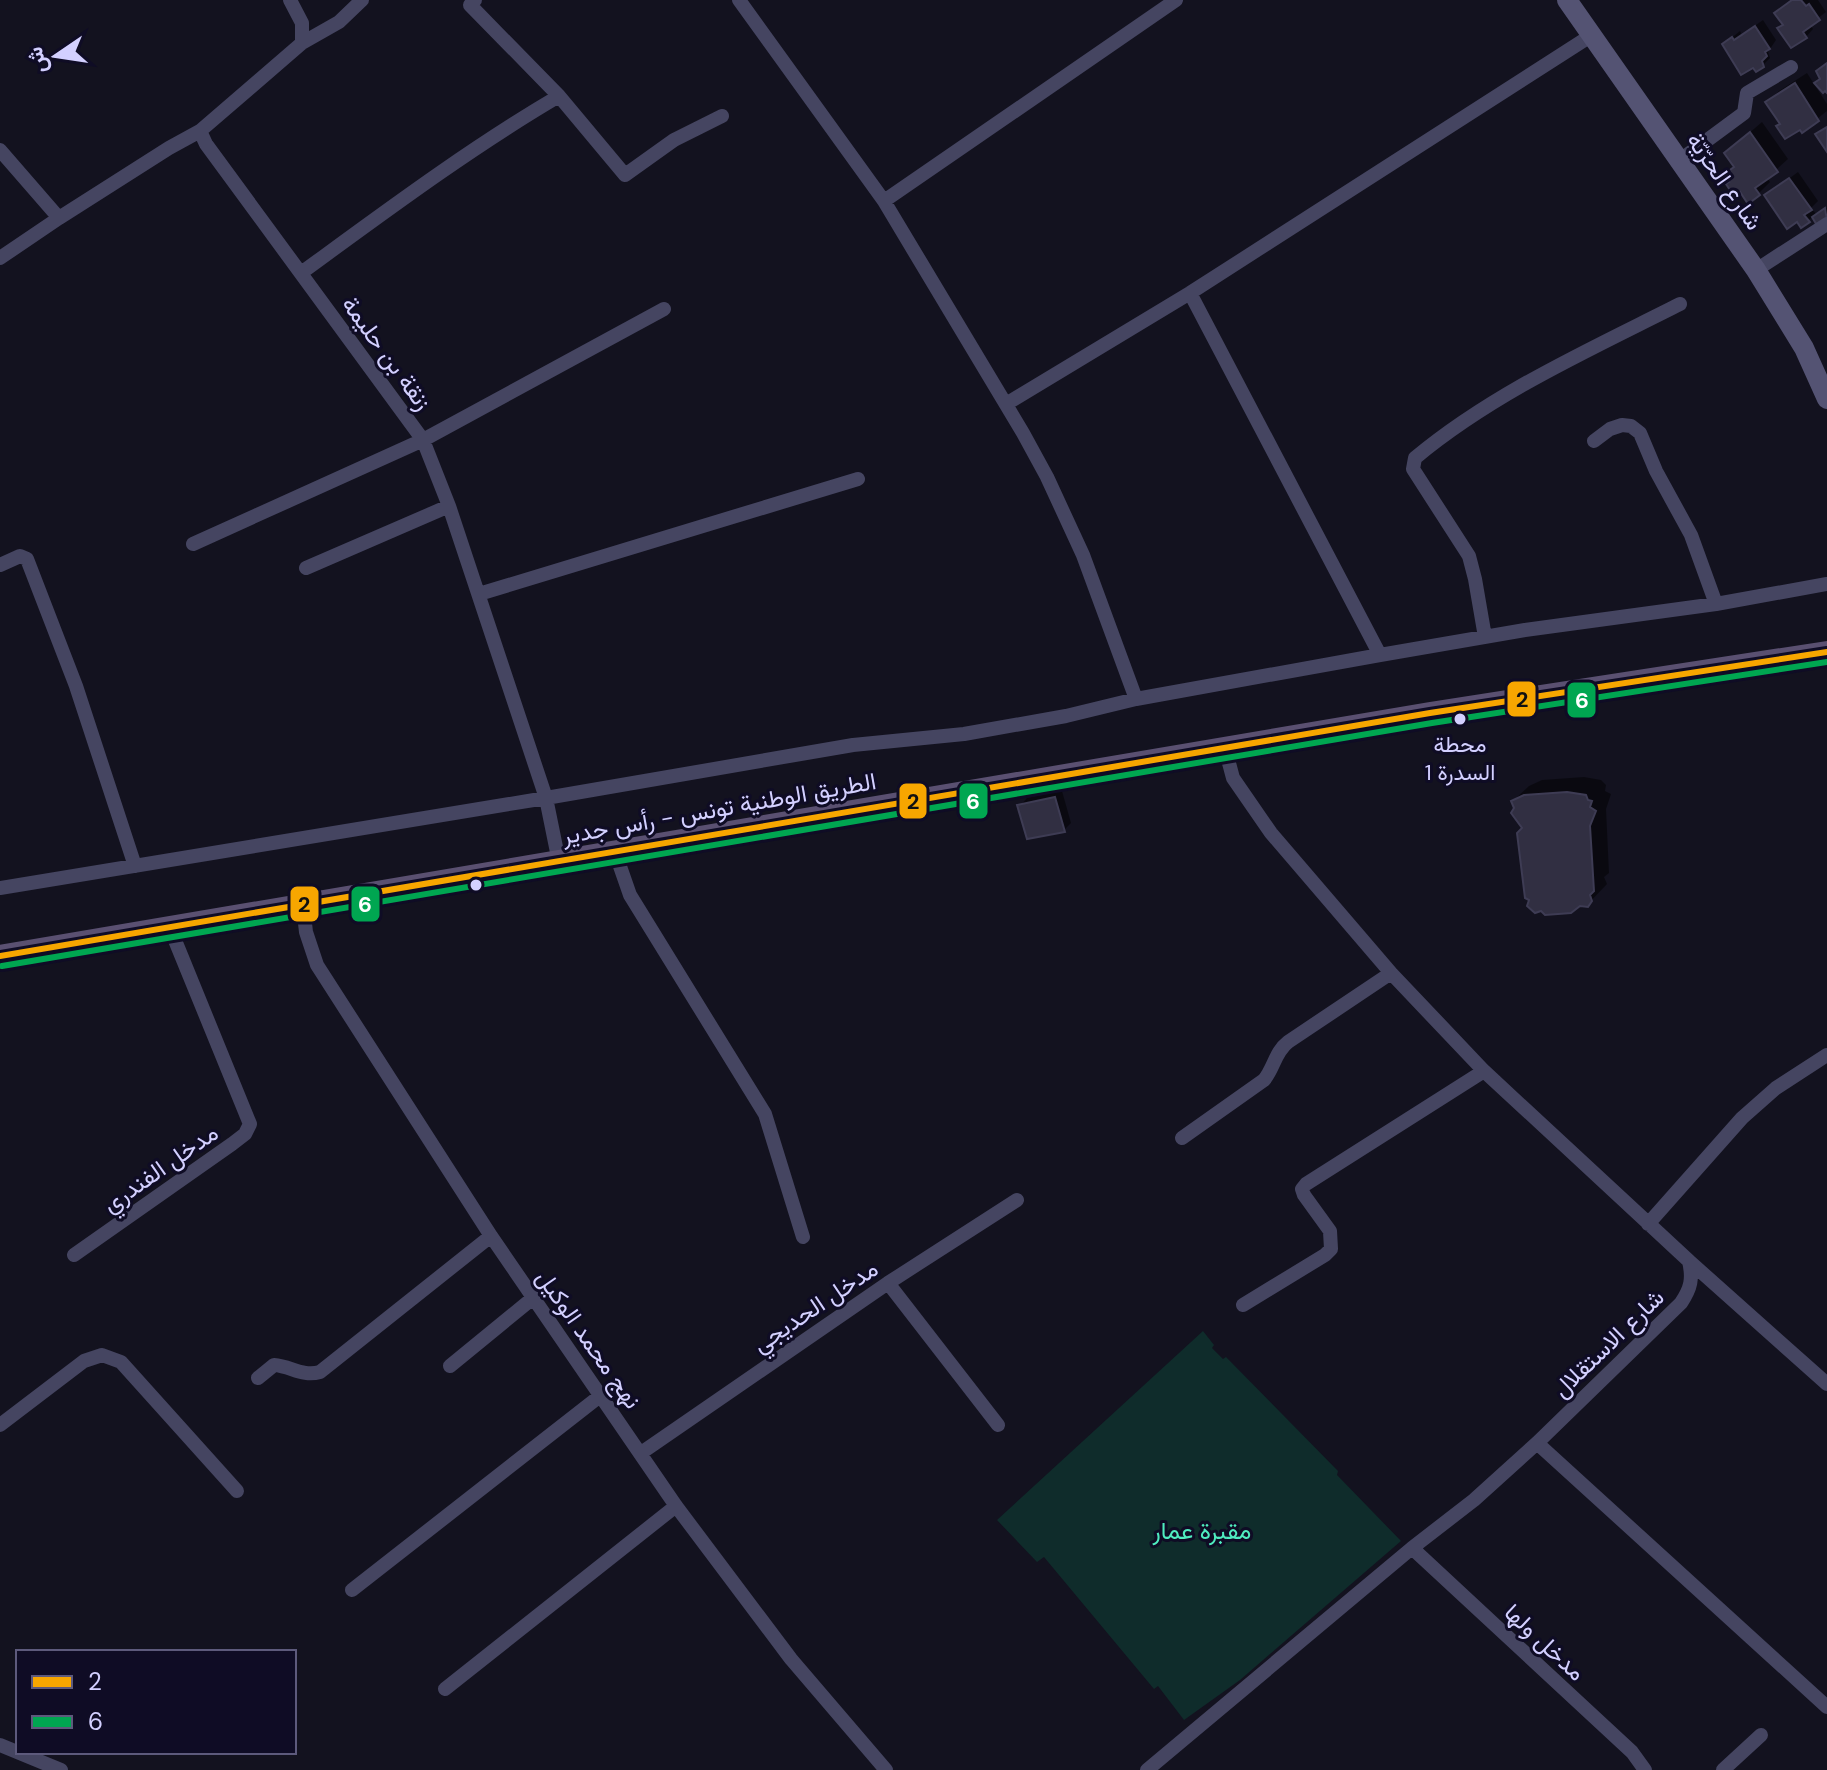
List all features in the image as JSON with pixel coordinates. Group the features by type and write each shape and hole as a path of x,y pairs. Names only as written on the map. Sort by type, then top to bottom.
{"main road":[{"name":"الطريق الوطنية تونس - رأس جدير","path":"0,956 1430,713 1827,652"}],"street":[{"path":"290,0 302,23 302,43"},
{"path":"0,258 200,131 302,43 339,22 362,0"},
{"path":"475,0 470,5 559,96 625,175 674,140 722,116"},
{"path":"739,0 884,201 1006,404 1047,477 1077,542 1136,699"},
{"path":"884,201 1176,0"},
{"name":"شارع الحرّيّة","path":"1567,0 1756,270 1804,348 1827,399"},
{"path":"1006,404 1190,293 1592,35"},
{"path":"1679,161 1744,113 1747,93 1791,67"},
{"path":"301,273 433,176 499,131 559,96"},
{"name":"زنقة بن حليمة","path":"200,131 206,144 423,440 449,506 546,798 559,862"},
{"path":"0,150 59,218"},
{"path":"1756,270 1827,224"},
{"path":"1190,293 1380,655"},
{"path":"1485,637 1469,556 1413,469 1415,458 1433,443 1534,378 1680,304"},
{"path":"193,544 423,440 664,309"},
{"path":"1594,441 1610,429 1622,425 1631,426 1640,433 1656,471 1691,535 1716,604"},
{"path":"479,594 858,479"},
{"path":"306,568 449,506"},
{"path":"0,565 20,556 27,559 76,686 135,866"},
{"path":"0,888 853,745 964,734 1380,655 1827,584"},
{"path":"1225,748 1233,778 1271,833 1391,973 1484,1071 1648,1224 1827,1384"},
{"path":"615,852 630,895 765,1114 803,1237"},
{"name":"نهج محمد الوكيل","path":"303,906 306,932 317,965 491,1236 676,1506 791,1659 886,1770"},
{"name":"مدخل الفندري","path":"74,1255 232,1144 245,1134 250,1124 170,928"},
{"path":"1182,1138 1264,1080 1279,1049 1391,973"},
{"path":"1648,1224 1742,1118 1776,1088 1827,1055"},
{"path":"1243,1305 1331,1249 1330,1231 1304,1195 1302,1189 1306,1184 1484,1071"},
{"name":"مدخل الحديجي","path":"641,1453 888,1283 1017,1200"},
{"path":"258,1378 274,1365 300,1373 320,1372 491,1236"},
{"name":"شارع الاستقلال","path":"1147,1770 1412,1548 1474,1500 1537,1443 1681,1303 1691,1289 1689,1261"},
{"path":"888,1283 998,1425"},
{"path":"450,1366 533,1298"},
{"path":"0,1425 84,1361 102,1355 121,1362 237,1491"},
{"path":"352,1590 600,1396"},
{"path":"1537,1443 1827,1707"},
{"path":"445,1689 676,1506"},
{"name":"مدخل ولها","path":"1412,1548 1632,1752 1645,1770"},
{"path":"1723,1770 1761,1735"},
{"path":"21,1754 56,1769"}],"green space":[{"name":"مقبرة عمار","path":"1203,1331 1214,1345 1212,1348 1223,1359 1226,1357 1338,1471 1337,1475 1401,1541 1240,1680 1184,1720 1158,1686 1154,1689 1044,1557 1037,1562 997,1520"}],"building":[{"path":"1792,0 1801,0 1806,6 1809,4 1820,20 1803,32 1807,38 1791,48 1777,28 1783,25 1774,13"},
{"path":"1755,26 1770,49 1765,52 1767,56 1762,61 1764,67 1756,72 1753,68 1741,75 1722,44"},
{"path":"1827,63 1827,93 1823,93 1814,83 1820,79 1816,71"},
{"path":"1795,83 1819,121 1802,133 1800,130 1785,139 1776,126 1780,124 1765,102"},
{"path":"1827,127 1827,152 1815,134"},
{"path":"1750,132 1778,172 1755,188 1760,195 1748,204 1740,192 1734,196 1723,175 1734,167 1724,153"},
{"path":"1789,178 1812,210 1804,215 1810,222 1801,228 1797,222 1787,229 1764,195"},
{"path":"1825,208 1827,221 1818,227 1812,217"},
{"path":"1567,792 1586,795 1592,801 1590,807 1596,811 1590,826 1592,901 1588,907 1580,906 1571,913 1535,913 1527,906 1529,900 1525,898 1517,833 1522,828 1511,813 1514,808 1511,801 1524,795"},
{"path":"1055,797 1065,832 1027,839 1017,805"}],"transit line":[{"name":"2","path":"0,956 1430,713 1827,652"},
{"name":"6","path":"2,966 1432,723 1827,662"}],"place":[{"name":"محطة السدرة 1","path":"1460,719"}]}
